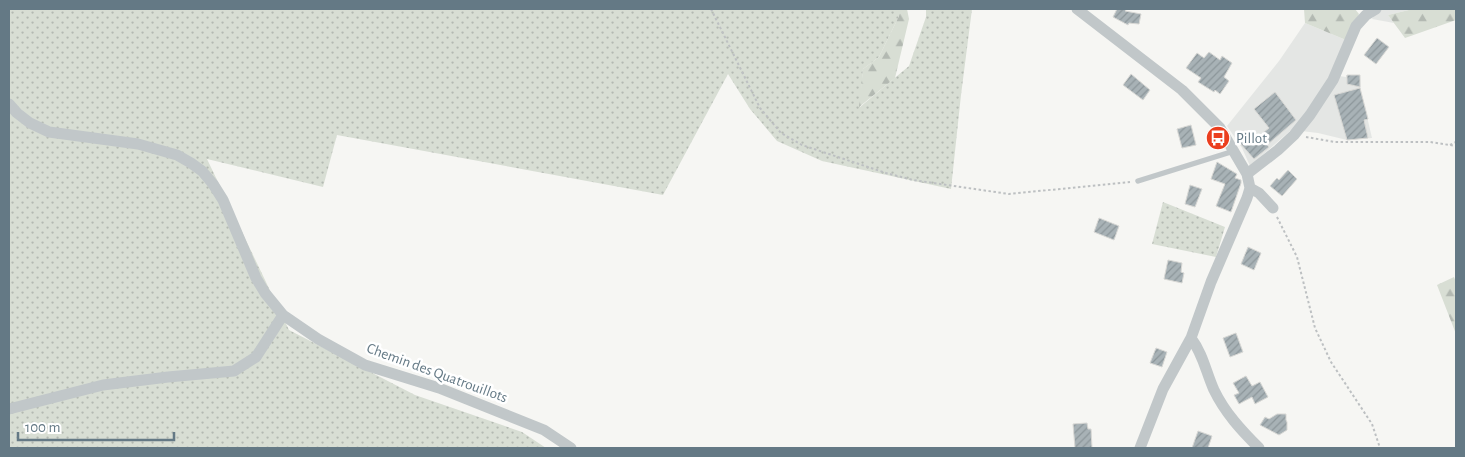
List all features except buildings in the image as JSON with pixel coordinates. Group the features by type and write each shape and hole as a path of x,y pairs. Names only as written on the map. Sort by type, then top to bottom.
{"street":[{"path":"1077,9 1182,90 1220,128 1247,174 1250,188 1211,282 1191,338 1163,389 1140,448"},
{"path":"1247,174 1294,135 1333,80 1356,26 1368,11"},
{"name":"Chemin des Quatrouillots","path":"9,104 24,118 49,132 138,144 177,155 202,171 214,184 223,200 256,278 265,293 283,315 318,339 364,364 439,388 544,430 571,448"},
{"path":"1250,188 1259,193 1273,208"},
{"path":"9,409 103,386 234,371 256,357 283,315"},
{"path":"1191,338 1199,348 1214,390 1227,412 1259,448"}],"lane":[{"path":"1138,181 1235,151"}],"path":[{"path":"711,9 760,108 781,133 802,146 886,174 913,180 1008,194 1138,181"},
{"path":"1294,135 1335,142 1430,142 1456,146"},
{"path":"1450,145 1456,142"},
{"path":"1273,208 1297,257 1315,328 1331,362 1372,424 1380,448"}],"shaded area":[{"path":"1377,9 1413,9 1388,15 1394,23 1372,19"},
{"path":"1305,23 1346,40 1333,73 1299,123 1250,166 1242,148 1227,126 1279,61"},
{"path":"1346,75 1360,75 1361,91 1372,138 1347,140 1301,131 1339,76 1346,77"}],"green space":[{"path":"9,9 899,9 899,16 879,57 863,69 860,107 909,66 926,17 926,9 972,9 951,189 822,161 777,141 750,109 728,74 663,195 337,135 323,187 207,159 289,330 415,395 522,432 546,448 9,448"},
{"path":"899,9 907,9 909,19 895,78 859,107 863,69 879,57 899,16"},
{"path":"1304,9 1355,9 1359,14 1346,40 1305,23"},
{"path":"1413,9 1456,9 1456,20 1405,38 1388,15"},
{"path":"1163,202 1225,227 1216,257 1152,244"},
{"path":"1454,277 1456,282 1456,334 1437,285"}],"place":[{"name":"Pillot","path":"1218,138"}]}
